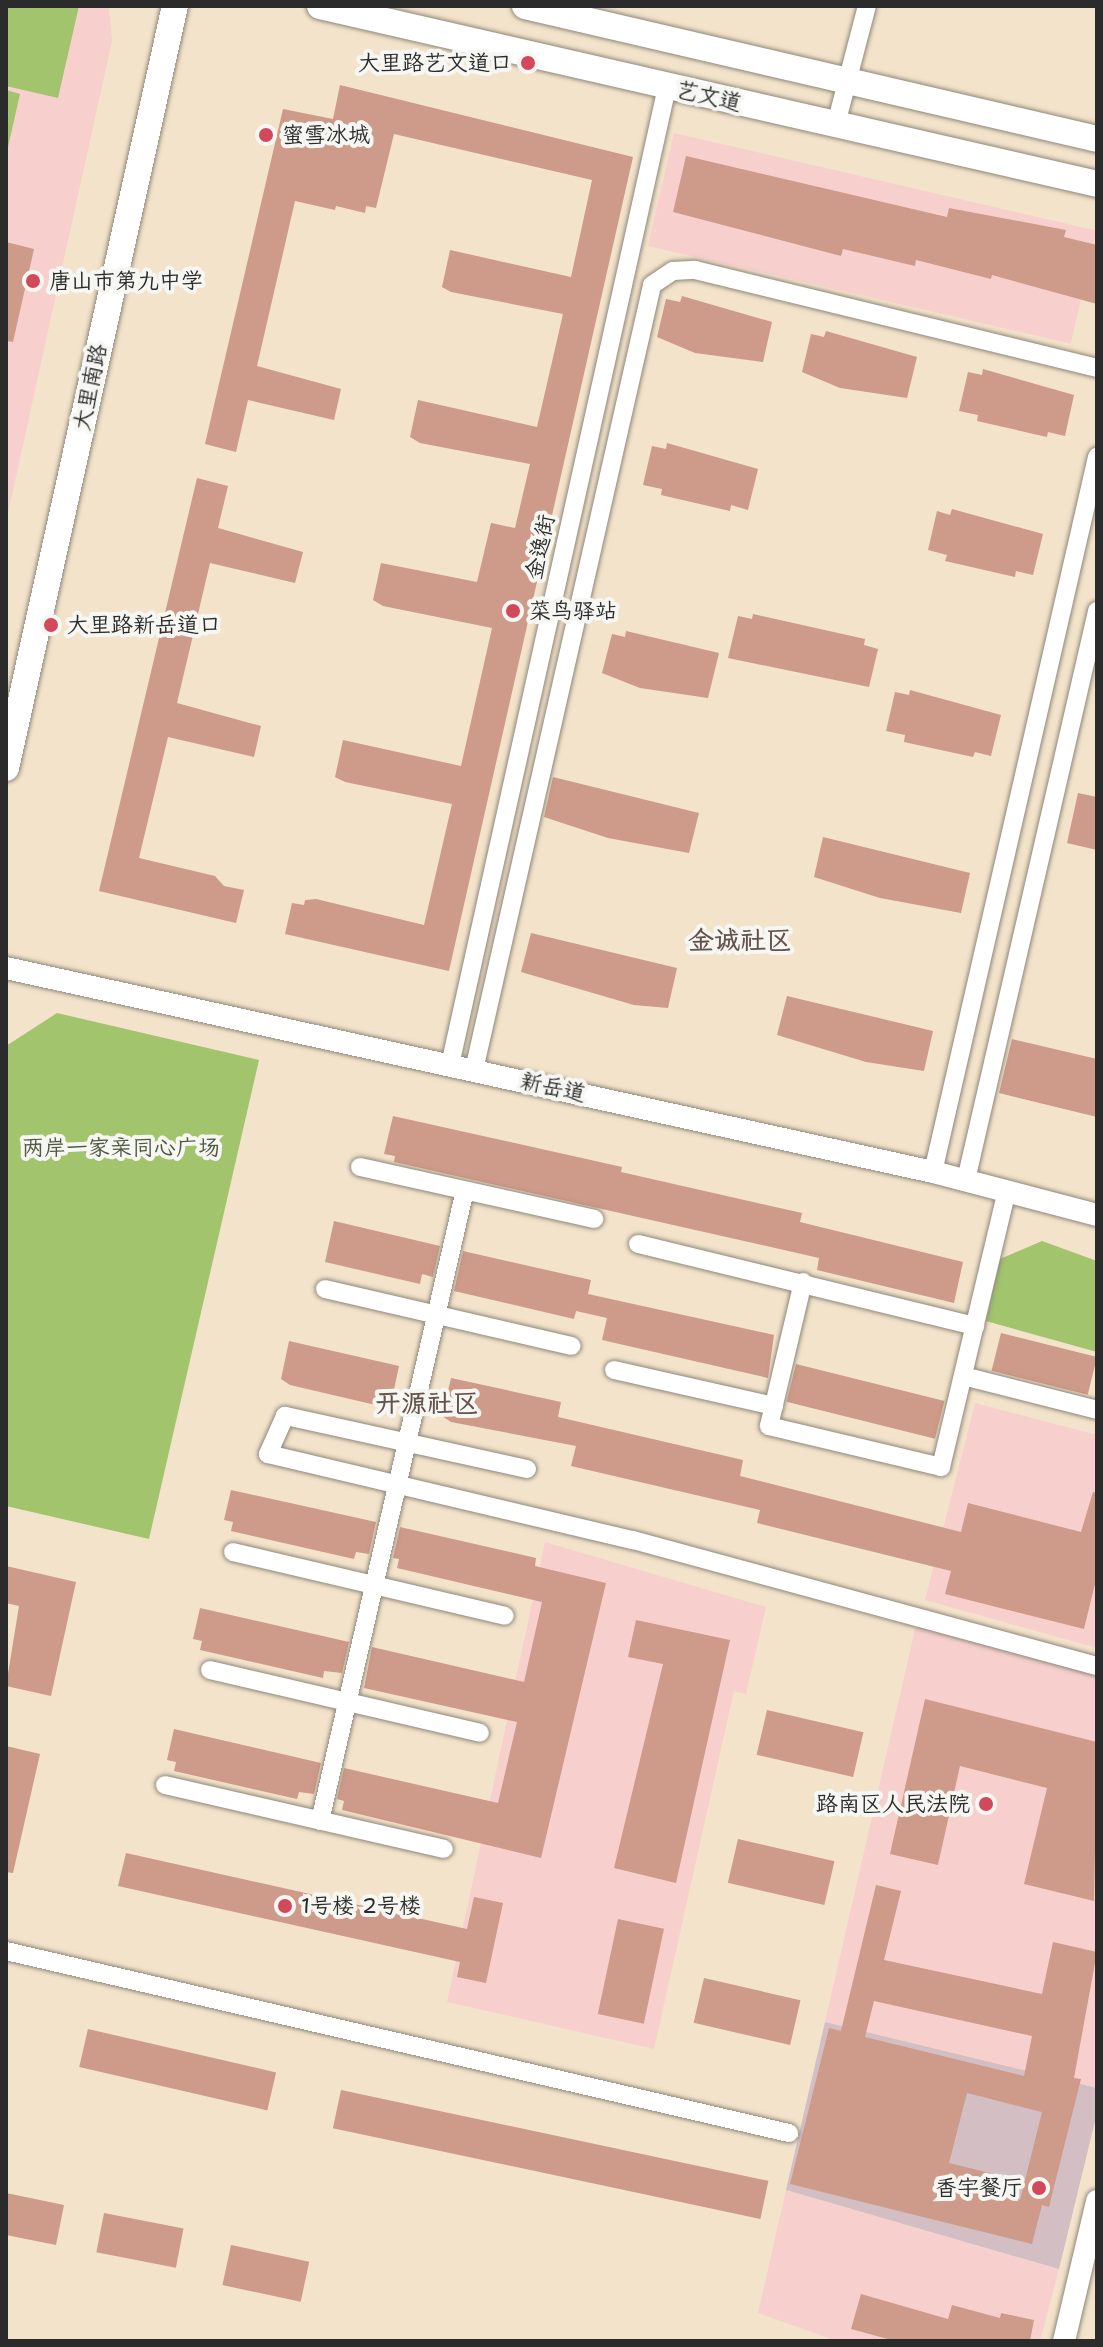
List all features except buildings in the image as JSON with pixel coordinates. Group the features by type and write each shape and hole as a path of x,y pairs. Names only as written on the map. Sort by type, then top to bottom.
{"main road":[{"name":"大里南路","path":"6,768 175,6"},
{"name":"艺文道","path":"320,6 1097,184"},
{"path":"525,6 1097,139"}],"street":[{"path":"836,124 867,6"},
{"name":"金逸街","path":"450,1065 667,87"},
{"path":"474,1070 652,285 673,271 695,270 1097,368"},
{"path":"933,1172 1097,457"},
{"path":"966,1180 1097,611"},
{"name":"新岳道","path":"6,968 933,1172 1097,1215"},
{"path":"360,1167 594,1219"},
{"path":"320,1821 465,1190"},
{"path":"803,1282 769,1426 941,1467 1007,1190"},
{"path":"638,1244 975,1326"},
{"path":"325,1289 571,1346"},
{"path":"614,1370 774,1406"},
{"path":"963,1376 1097,1410"},
{"path":"527,1469 285,1416 268,1454 633,1540 1097,1666"},
{"path":"233,1552 505,1616"},
{"path":"210,1670 480,1733"},
{"path":"165,1785 444,1849"},
{"path":"6,1951 789,2133"},
{"path":"1064,2341 1097,2201"}],"shaded area":[{"name":"唐山市第九中学","path":"6,6 109,6 112,41 6,522"},
{"path":"674,133 1097,231 1071,344 648,246"},
{"path":"975,1403 1097,1435 1097,1648 925,1600"},
{"path":"545,1542 766,1607 746,1694 734,1691 654,2049 447,2002"},
{"path":"916,1625 1097,1676 1097,2088 825,2022"},
{"path":"825,2022 1097,2088 1097,2113 1059,2269 786,2190"},
{"path":"786,2190 1059,2269 1040,2341 837,2341 758,2313"}],"green space":[{"path":"6,6 79,6 58,98 6,86"},
{"path":"6,90 20,94 6,156"},
{"name":"两岸一家亲同心广场","path":"57,1013 259,1060 149,1539 6,1506 6,1046"},
{"path":"1042,1241 1097,1261 1097,1352 986,1321 1000,1259"}],"place":[{"name":"大里路艺文道口","path":"528,63"},
{"name":"蜜雪冰城","path":"266,135"},
{"name":"唐山市第九中学","path":"33,281"},
{"name":"菜鸟驿站","path":"513,611"},
{"name":"大里路新岳道口","path":"51,625"},
{"name":"路南区人民法院","path":"986,1804"},
{"name":"1号楼 2号楼","path":"285,1906"},
{"name":"香宇餐厅","path":"1039,2188"}],"district":[{"name":"金诚社区","path":"740,940"},
{"name":"开源社区","path":"427,1403"}]}
